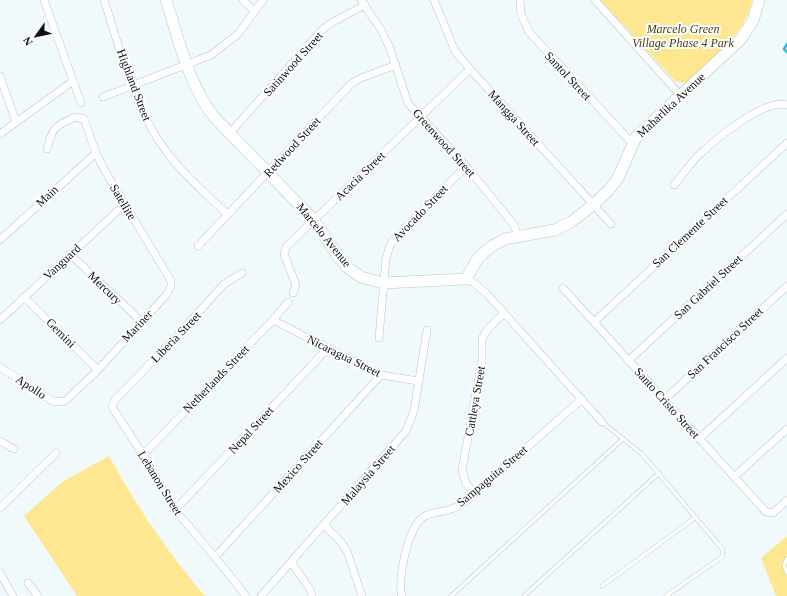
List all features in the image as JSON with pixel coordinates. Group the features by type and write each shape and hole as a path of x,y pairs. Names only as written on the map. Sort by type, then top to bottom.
{"street":[{"path":"44,0 81,103"},
{"name":"Highland Street","path":"104,0 140,107 166,152 227,214"},
{"name":"Marcelo Avenue","path":"166,0 198,93 205,105 229,134 269,172 314,220 347,266 361,276 383,283 466,279"},
{"path":"243,0 254,11"},
{"path":"103,97 188,65 210,55 223,47 238,34 263,0"},
{"name":"Mangga Street","path":"434,0 453,47 470,70 611,224"},
{"name":"Santol Street","path":"520,0 521,14 529,32 632,143"},
{"path":"595,0 681,96"},
{"name":"Maharlika Avenue","path":"466,279 478,258 505,239 555,230 571,222 608,191 618,178 632,143 748,30 753,21 758,0"},
{"name":"Greenwood Street","path":"363,3 380,28 396,64 401,85 408,103 466,166 514,225 518,236"},
{"name":"Satinwood Street","path":"229,134 322,30 363,3"},
{"name":"Redwood Street","path":"198,246 351,84 396,64"},
{"name":"Acacia Street","path":"293,293 296,285 284,258 284,250 470,70"},
{"path":"0,76 16,122"},
{"path":"0,134 73,81"},
{"path":"674,185 699,155 722,135 761,110 780,103 787,106"},
{"name":"Satellite","path":"46,149 51,132 55,128 76,117 84,119 96,154 171,281"},
{"name":"San Clemente Street","path":"594,322 787,143"},
{"name":"Main","path":"0,240 96,154"},
{"name":"Avocado Street","path":"379,338 386,258 391,243 466,166"},
{"name":"Vanguard","path":"0,320 125,204"},
{"name":"San Gabriel Street","path":"628,361 787,214"},
{"name":"Mercury","path":"70,254 141,321"},
{"name":"Liberia Street","path":"113,403 210,301 224,284 242,273"},
{"path":"466,279 478,286 504,313 602,422"},
{"name":"Mariner","path":"98,370 167,294 171,286 171,281"},
{"name":"San Francisco Street","path":"664,400 787,286"},
{"name":"Santo Cristo Street","path":"563,288 766,512 773,513 787,500"},
{"name":"Gemini","path":"24,297 98,370"},
{"name":"Netherlands Street","path":"143,455 273,320 288,302"},
{"name":"Cattleya Street","path":"475,493 466,484 462,470 482,360 482,339 487,330 504,313"},
{"name":"Nicaragua Street","path":"273,320 327,349 381,375 418,381"},
{"name":"Malaysia Street","path":"261,596 406,430 414,411 427,330"},
{"name":"Nepal Street","path":"175,510 327,349"},
{"path":"699,439 787,358"},
{"name":"Apollo","path":"0,367 58,403 68,400 98,370"},
{"name":"Mexico Street","path":"215,557 381,375"},
{"name":"Sampaguita Street","path":"402,596 400,573 417,524 424,517 453,509 475,493 582,399"},
{"name":"Lebanon Street","path":"113,403 114,411 143,455 175,510 246,596"},
{"path":"734,478 787,429"},
{"path":"0,441 14,449"},
{"path":"0,508 56,454"},
{"path":"324,525 342,542 347,550 362,596"},
{"path":"291,562 310,589 312,596"},
{"path":"0,573 13,596"},
{"path":"28,583 38,596"}],"lane":[{"path":"602,422 642,454 696,517 721,548 723,553 722,556 666,596"},
{"path":"451,596 623,439"},
{"path":"524,596 659,473"},
{"path":"602,586 696,517"},
{"path":"787,559 784,565 787,573"}],"green space":[{"name":"Marcelo Green Village Phase 4 Park","path":"600,0 752,0 743,24 735,35 726,46 686,83 675,81"},
{"path":"109,456 153,529 205,596 77,596 24,516 62,482"},
{"path":"787,536 787,596 776,596 761,558"}],"waterway":[{"path":"787,44 784,49 787,52"}]}
